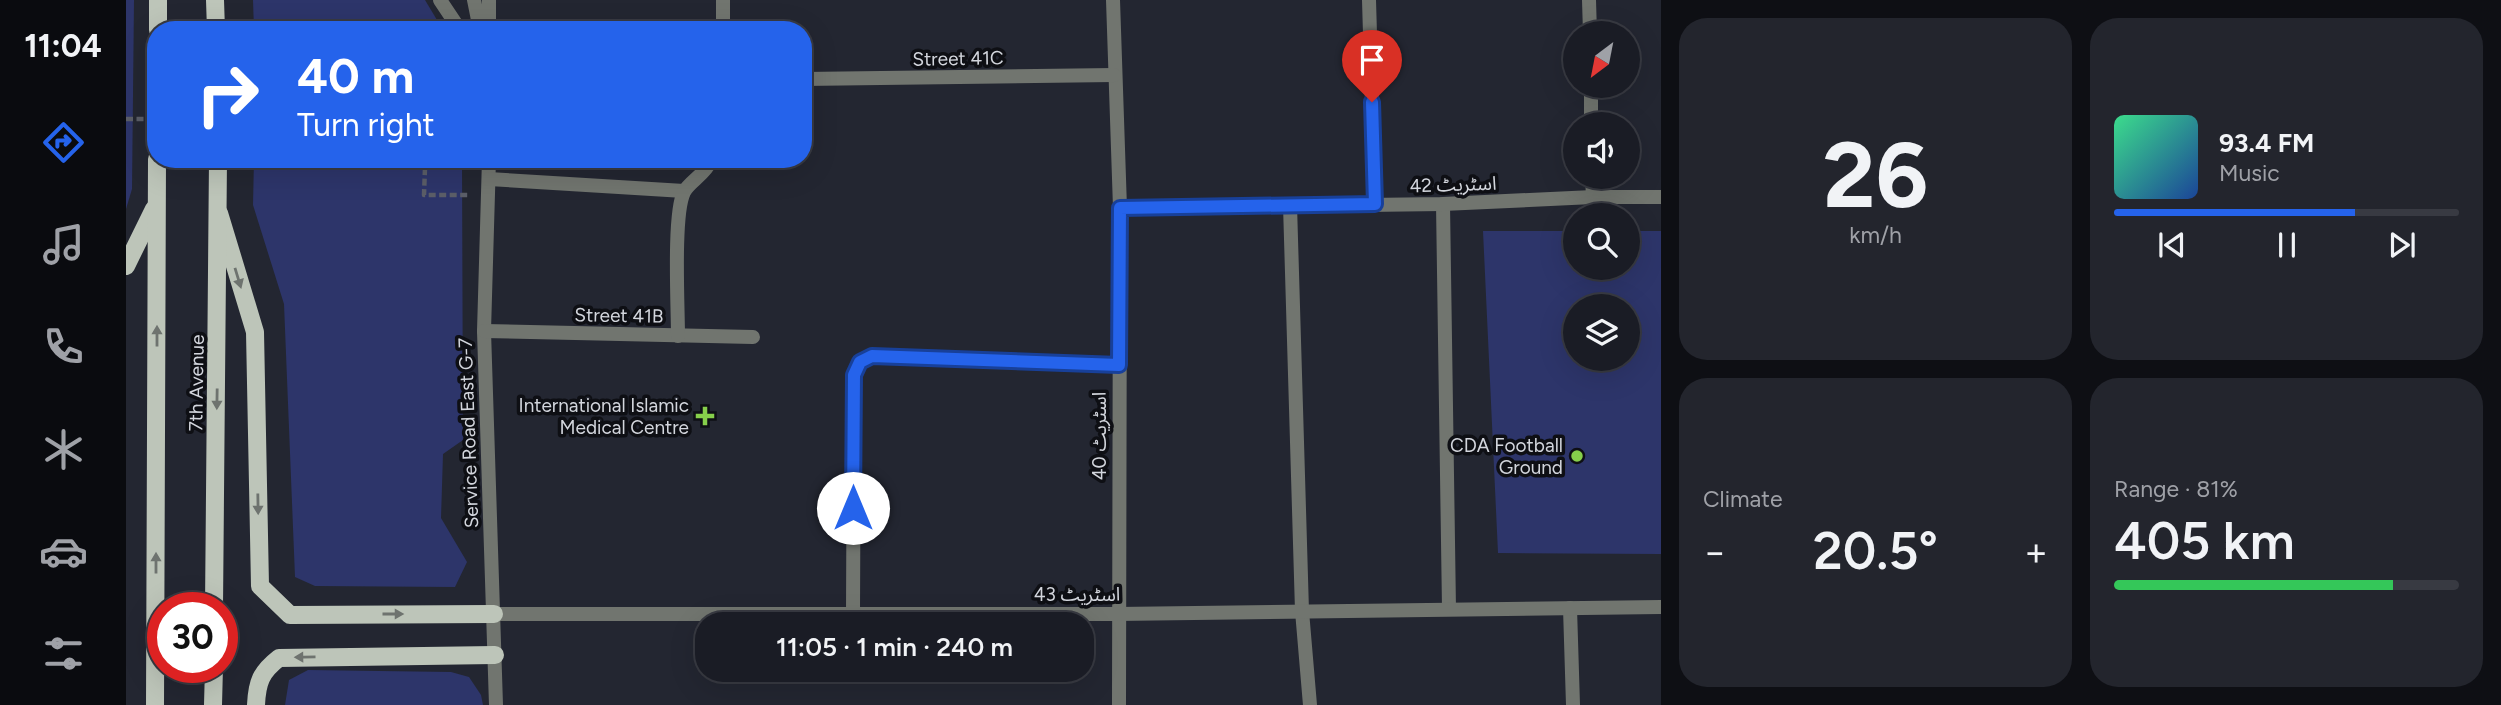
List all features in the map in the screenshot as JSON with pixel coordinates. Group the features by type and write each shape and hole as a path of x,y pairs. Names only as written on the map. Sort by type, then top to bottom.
{"main road":[{"path":"158,0 158,21"},
{"path":"215,0 216,21"},
{"name":"7th Avenue","path":"155,705 157,168"},
{"name":"7th Avenue","path":"214,592 218,168"},
{"path":"126,266 157,203"},
{"path":"219,213 255,332 260,586 290,615 494,614"},
{"path":"256,705 256,690 264,669 279,658 495,655"},
{"path":"213,705 214,683"}],"street":[{"path":"440,0 454,21"},
{"path":"474,0 478,21"},
{"path":"489,0 489,21"},
{"path":"723,0 723,21"},
{"name":"اسٹریٹ 40","path":"1113,0 1120,208 1117,614 1119,705"},
{"path":"1369,0 1375,204"},
{"path":"1589,0 1590,21"},
{"name":"Street 41C","path":"812,79 1114,75"},
{"name":"Service Road East G-7","path":"489,168 484,331 496,705"},
{"path":"678,336 679,216 684,191 708,168"},
{"path":"489,179 684,191"},
{"path":"1592,189 1592,197"},
{"name":"اسٹریٹ 42","path":"1120,208 1443,204 1592,197 1661,197"},
{"path":"1443,204 1449,609"},
{"path":"1290,205 1302,611 1310,705"},
{"name":"Street 41B","path":"484,331 753,337"},
{"path":"853,612 854,375 860,362 872,356 1119,365"},
{"name":"اسٹریٹ 43","path":"1094,614 1661,607"},
{"path":"1570,608 1573,705"},
{"name":"اسٹریٹ 43","path":"494,614 695,614"}],"path":[{"path":"126,119 147,118"},
{"path":"425,168 424,195 488,195"}],"shaded area":[{"path":"126,0 134,0 132,189 126,209"},
{"path":"253,0 425,0 438,21 254,21"},
{"path":"254,168 462,168 463,440 443,454 441,518 467,562 455,587 315,586 295,577 284,304 253,205"},
{"name":"CDA Football Ground","path":"1483,231 1563,231 1563,280 1640,280 1640,231 1661,231 1661,554 1498,553"},
{"path":"308,670 451,672 469,677 481,695 483,705 285,705 289,680"}],"place":[{"name":"International Islamic Medical Centre","path":"705,416"},
{"name":"CDA Football Ground","path":"1577,456"}],"route":[{"path":"853,508 854,375 860,362 872,356 1119,365 1120,208 1375,204 1372,102"}]}
